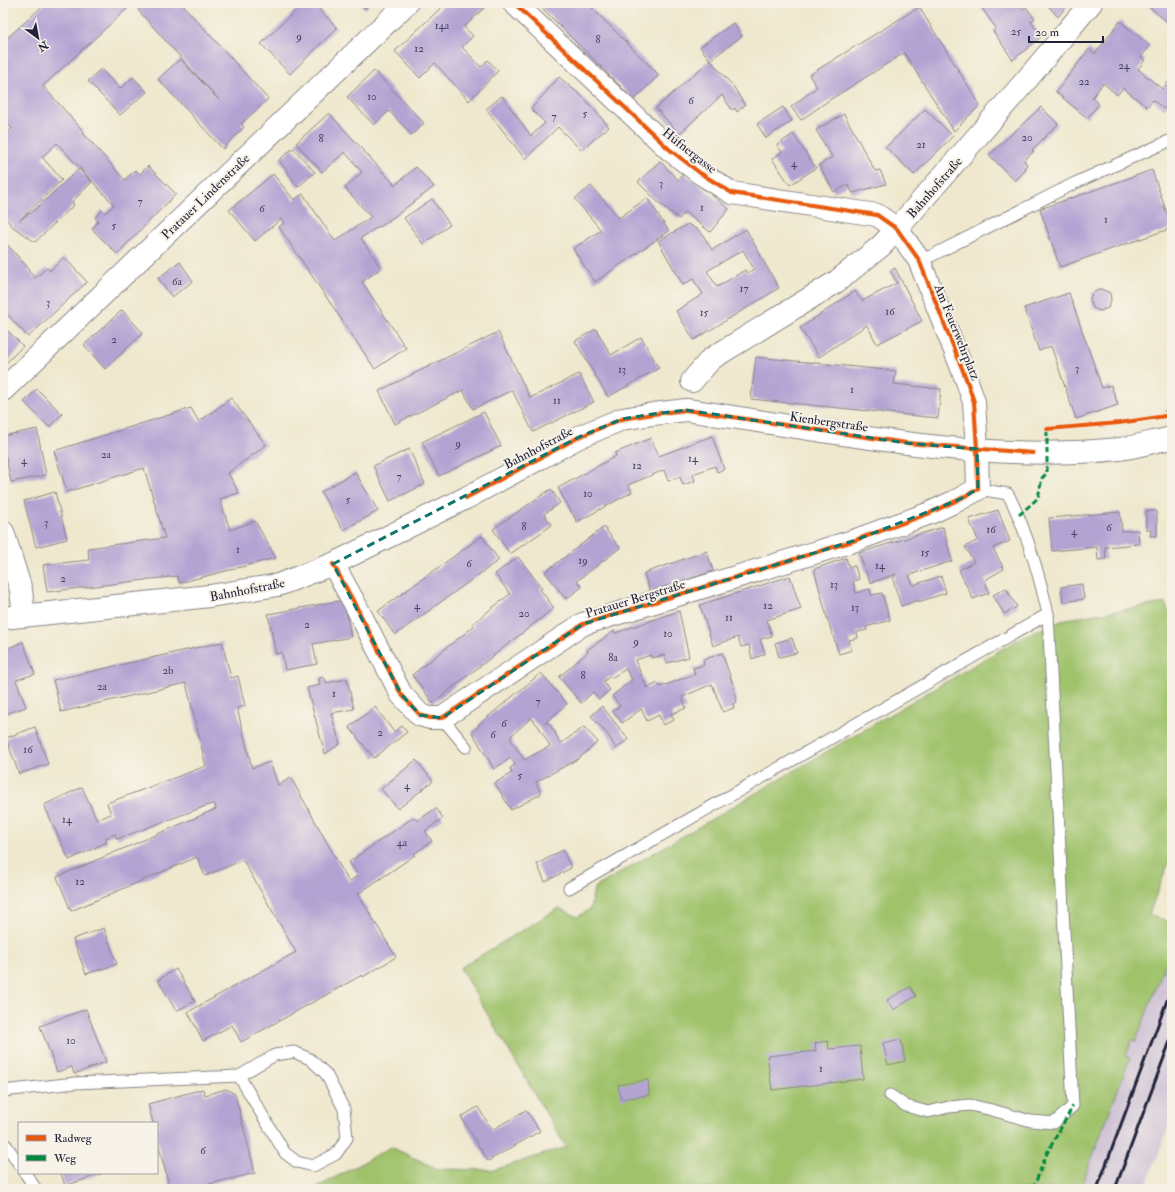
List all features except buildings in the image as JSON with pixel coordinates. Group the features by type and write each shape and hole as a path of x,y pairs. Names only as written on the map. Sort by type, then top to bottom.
{"street":[{"name":"Pratauer Lindenstraße","path":"3,390 407,3"},
{"name":"Hüfnergasse","path":"514,3 669,149 700,173 732,193 878,215 897,229"},
{"name":"Bahnhofstraße","path":"692,381 711,359 836,282 881,246 1028,78 1091,3"},
{"name":"Am Feuerwehrplatz","path":"897,229 919,260 967,381 974,402 977,449"},
{"name":"Kienbergstraße","path":"622,419 686,410 906,442 1033,453 1120,449 1172,438"},
{"name":"Bahnhofstraße","path":"14,617 210,596 278,585 333,564 466,498 579,437 622,419"},
{"path":"977,449 978,489"},
{"name":"Pratauer Bergstraße","path":"442,718 583,624 853,541 930,513 978,489"},
{"path":"3,532 21,590 14,617"},
{"path":"333,564 401,694 420,715 430,718 442,718"}],"lane":[{"path":"919,260 931,256 1075,183 1169,141"},
{"path":"890,1095 906,1106 928,1112 949,1107 970,1105 1031,1121 1054,1123 1073,1106 1048,614 1043,592 1019,515 1008,494 978,489"},
{"path":"569,888 1048,614"},
{"path":"442,718 466,747"},
{"path":"3,1091 75,1082 239,1076 275,1055 294,1052 310,1059 326,1074 344,1109 347,1138 336,1154 313,1166 297,1162 285,1153 239,1076"},
{"path":"3,1143 18,1163"},
{"path":"26,1174 36,1189"}],"path":[{"path":"1160,417 1172,400"}],"highlighted area":[{"path":"686,410 906,443 977,449 978,489 958,500 853,541 583,624 442,718 420,715 401,694 333,564 579,437 622,419"}],"shaded area":[{"path":"1172,946 1172,1118 1145,1189 1080,1189 1129,1058 1126,1056 1132,1039 1136,1041"}],"green space":[{"path":"1165,603 1172,619 1172,854 1149,914 1172,923 1172,946 1136,1041 1132,1040 1126,1056 1130,1058 1080,1189 314,1189 391,1147 438,1169 494,1170 566,1147 460,968 559,908 578,917 590,909 594,888 1019,639 1066,619"}],"railway":[{"path":"1097,1189 1172,987"},
{"path":"1115,1189 1172,1036"}],"marked path":[{"path":"1019,515 1038,498 1042,478 1047,473 1047,429 1051,429"},
{"path":"1033,1189 1047,1153 1073,1106"}],"cycle path":[{"path":"333,564 401,694 420,715 430,718 442,718 583,624 853,541 930,513 978,489 974,402 919,260 897,229 877,215 732,193 700,173 669,149 514,3"},
{"path":"466,498 579,437 622,419 686,410 906,443 1033,453"},
{"path":"1047,429 1119,423 1172,415"}]}
